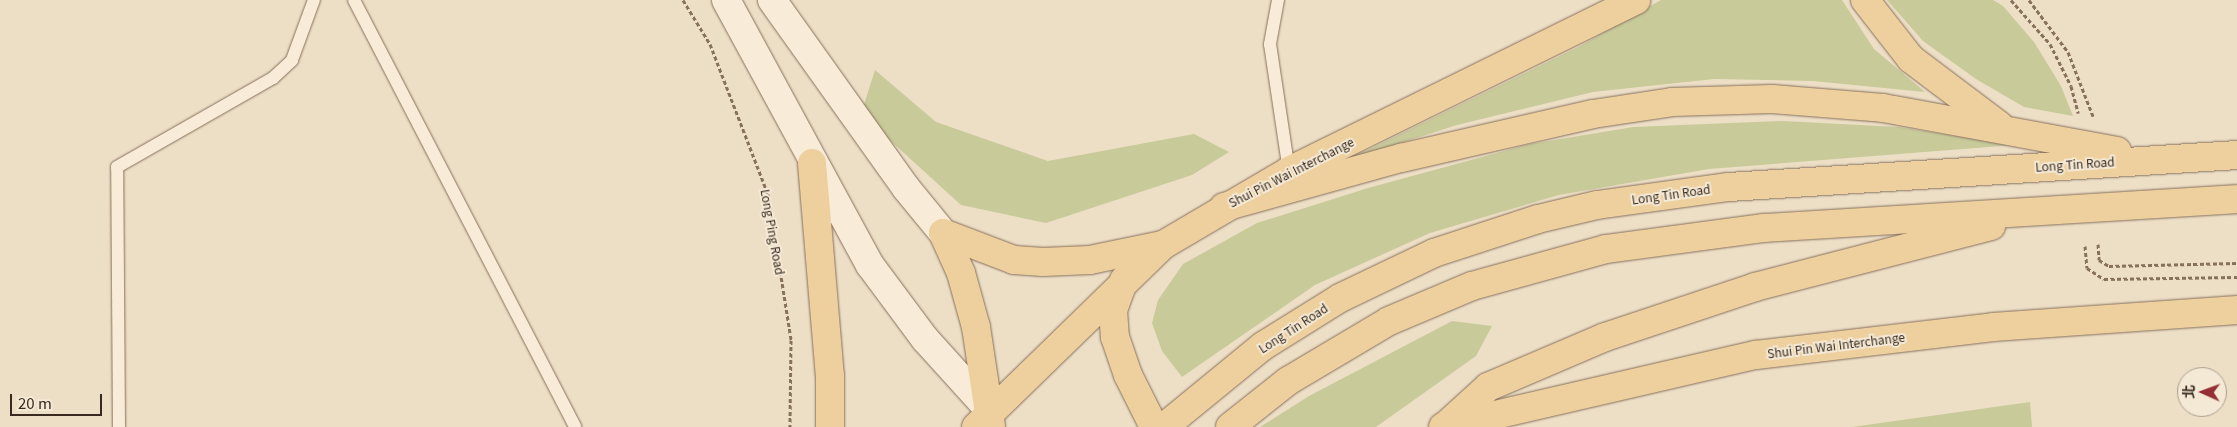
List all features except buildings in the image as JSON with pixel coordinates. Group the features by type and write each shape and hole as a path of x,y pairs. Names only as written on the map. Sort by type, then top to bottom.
{"main road":[{"path":"726,0 812,163 870,265 925,339 992,423"},
{"path":"772,0 906,188 944,233 971,310 992,423"},
{"name":"Shui Pin Wai Interchange","path":"992,423 1125,278 1163,245 1224,207 1289,171 1636,0"},
{"path":"1865,0 1910,58 2005,130"},
{"path":"1224,207 1401,158 1594,114 1672,102 1781,100 1882,108 2172,158"},
{"name":"Long Tin Road","path":"1164,427 1264,346 1340,298 1434,252 1490,232 1597,205 1729,187 2237,155"},
{"path":"812,163 830,376 830,427"},
{"path":"1230,427 1288,382 1355,339 1430,303 1516,272 1606,249 1764,228 2237,199"},
{"path":"1444,426 1488,386 1605,336 1665,316 1755,287 1929,240 2036,215 2104,207"},
{"path":"944,233 1014,260 1043,262 1090,260 1163,245"},
{"path":"1125,278 1113,310 1116,337 1128,375 1154,427"},
{"name":"Shui Pin Wai Interchange","path":"1444,426 1493,418 1687,368 1774,352 1993,327 2237,310"}],"lane":[{"path":"119,427 117,167 273,78 292,60 314,0"},
{"path":"354,0 575,427"},
{"path":"1278,0 1270,44 1289,171"}],"path":[{"name":"Long Ping Road","path":"682,0 710,44 768,194 791,340 790,427"},
{"path":"2011,0 2032,21 2057,57 2071,86 2081,123"},
{"path":"2029,0 2068,52 2084,86 2094,125"},
{"path":"2098,244 2099,260 2109,266 2237,263"},
{"path":"2085,246 2087,268 2098,278 2237,277"}],"green space":[{"path":"1661,0 1842,0 1874,49 1925,92 1813,81 1714,79 1593,92 1457,125 1345,161 1580,46"},
{"path":"1887,0 1993,0 2003,6 2034,42 2061,86 2073,116 2024,107 1976,79 1923,41"},
{"path":"875,70 936,122 1048,161 1194,134 1229,152 1192,175 1046,223 961,205 861,114"},
{"path":"1783,121 1899,127 2014,145 1709,169 1559,195 1430,233 1315,285 1182,377 1162,351 1152,323 1158,300 1183,264 1257,223 1368,188 1530,144 1633,127"},
{"path":"1452,321 1492,326 1476,356 1376,427 1260,427 1309,396"},
{"path":"2030,402 2032,427 1852,427"}]}
